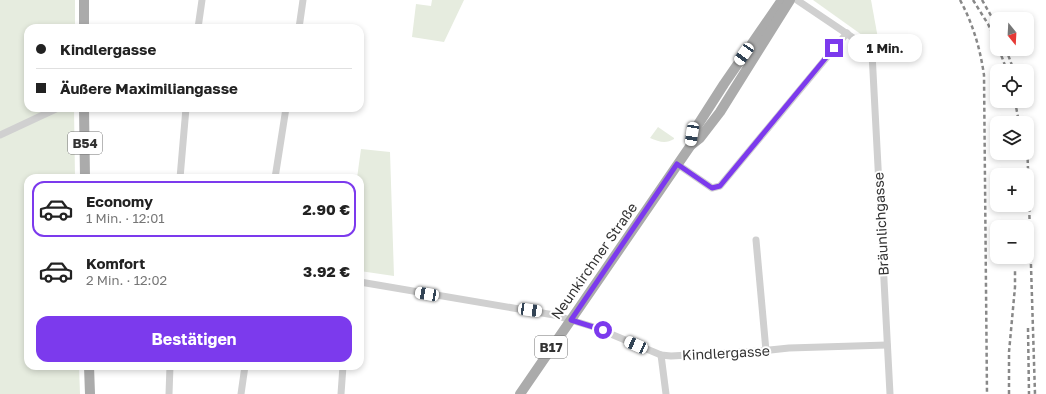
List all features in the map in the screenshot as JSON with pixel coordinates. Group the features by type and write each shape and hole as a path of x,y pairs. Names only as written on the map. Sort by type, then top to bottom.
{"main road":[{"path":"84,0 84,24"},
{"name":"Neunkirchner Straße","path":"691,145 692,134 724,84 782,0"},
{"name":"Neunkirchner Straße","path":"520,394 677,164 691,145 700,138 720,112 790,0"},
{"name":"B54","path":"84,112 85,174"},
{"path":"89,370 90,394"}],"street":[{"path":"199,24 202,0"},
{"path":"300,24 303,0"},
{"path":"677,164 712,188 720,186 847,33 797,0"},
{"name":"Bräunlichgasse","path":"847,33 868,48 872,53 890,394"},
{"path":"0,135 49,112"},
{"path":"180,174 186,112"},
{"path":"276,174 285,112"},
{"path":"756,240 766,351"},
{"name":"Kindlergasse","path":"364,283 541,312 594,327 661,355 671,356 766,351 789,348 887,345"},
{"path":"661,355 666,394"},
{"path":"169,394 170,370"},
{"path":"241,394 244,370"},
{"path":"341,394 343,370"}],"shaded area":[{"path":"0,0 75,0 75,24 24,24 24,112 74,112 75,174 24,174 24,370 79,370 80,394 0,394"},
{"path":"432,0 464,0 444,42 412,37 416,4 431,6"},
{"path":"813,0 871,0 879,44 876,45"},
{"path":"658,127 674,139 668,142 662,142 650,138"},
{"path":"361,149 390,152 394,276 364,272 364,174 358,174"}],"railway":[{"path":"960,0 969,18 975,36 984,75 987,394"},
{"path":"973,0 990,28"},
{"path":"982,0 990,14"},
{"path":"1002,56 1004,64"},
{"path":"1009,56 1011,64"},
{"path":"1016,108 1018,116"},
{"path":"1028,160 1035,394"},
{"path":"1009,394 1009,352 1015,287 1015,269"},
{"path":"1028,328 1029,394"}],"route":[{"path":"603,330 571,320 677,164 712,188 720,186 834,48"}]}
